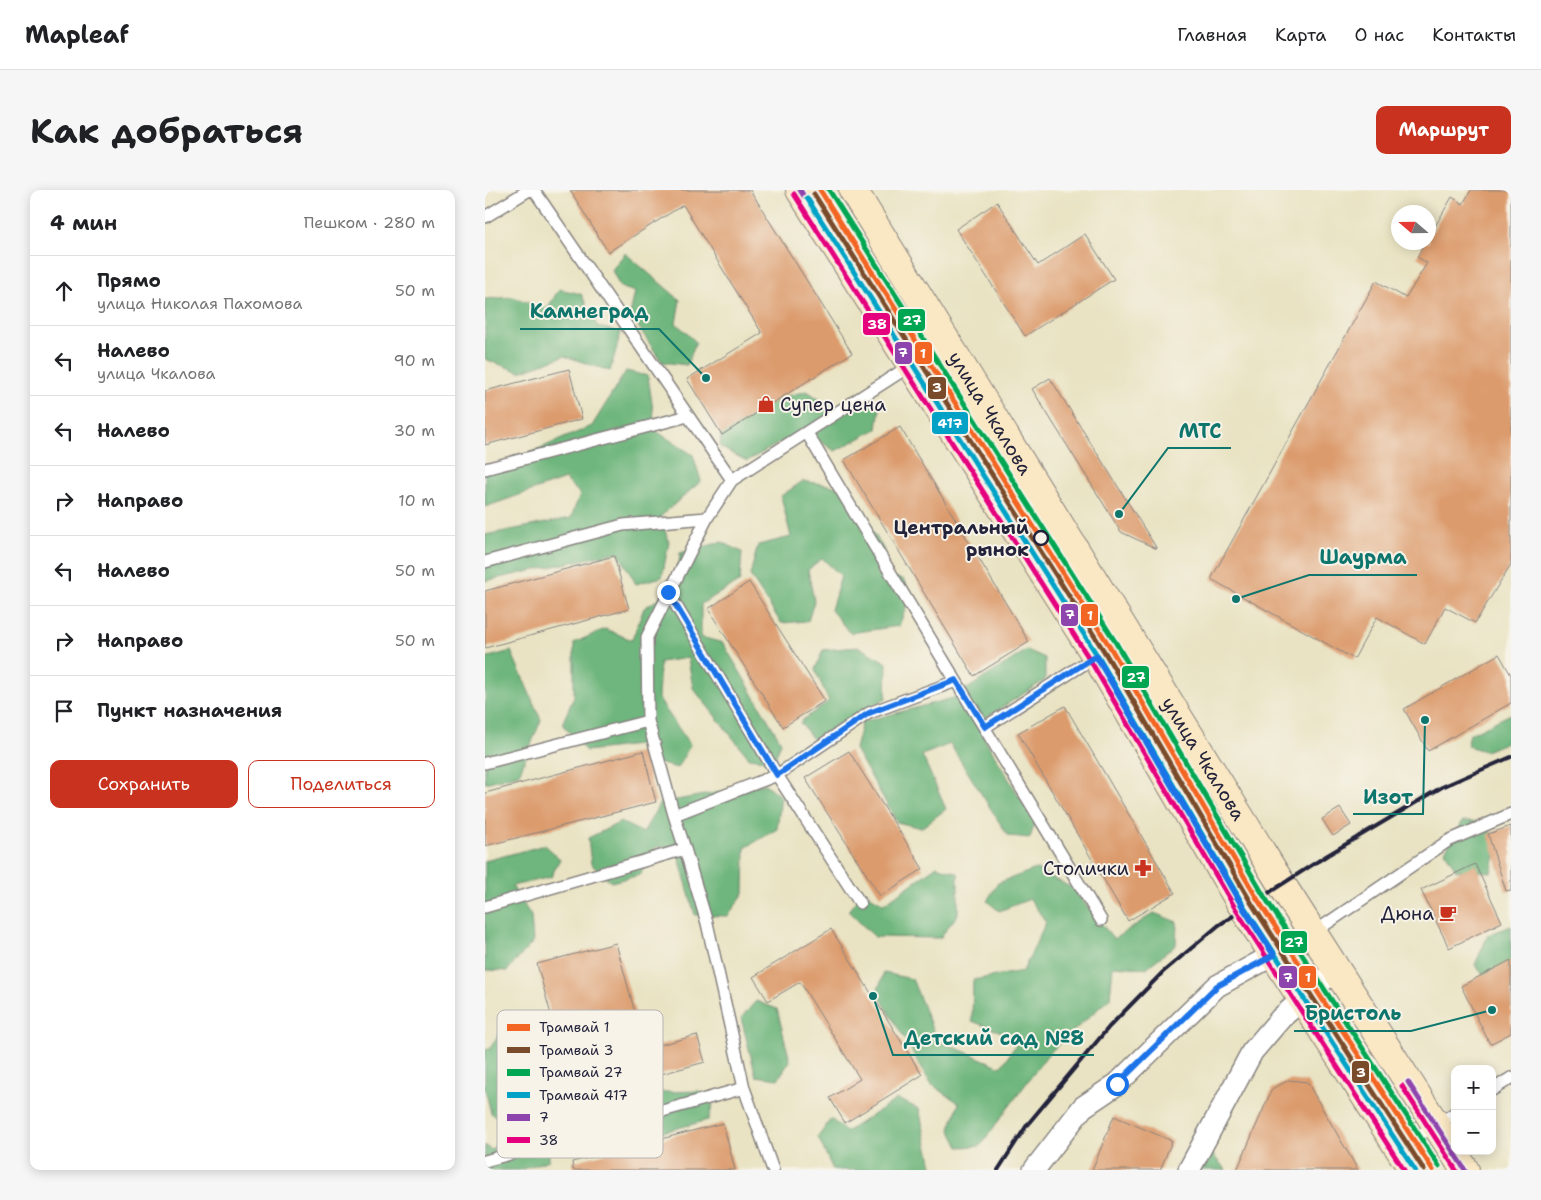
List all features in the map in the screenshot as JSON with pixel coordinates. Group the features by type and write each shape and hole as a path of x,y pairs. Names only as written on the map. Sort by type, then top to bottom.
{"main road":[{"name":"улица Чкалова","path":"800,190 1096,656 1244,909 1406,1159"},
{"name":"улица Чкалова","path":"853,190 1313,933 1336,969 1445,1119 1465,1170"}],"street":[{"path":"1034,1170 1083,1107 1117,1084 1217,986 1313,933"},
{"path":"1189,1170 1252,1052 1281,1018 1336,969"}],"lane":[{"path":"485,217 529,190"},
{"path":"534,190 732,480"},
{"path":"773,1170 744,1088 707,923 648,721 647,637 668,592 707,518 732,480 947,342"},
{"path":"485,469 687,416"},
{"path":"807,433 888,572 985,727 1101,920"},
{"path":"485,562 623,525 707,518"},
{"path":"668,592 777,775 860,903"},
{"path":"985,727 1128,636"},
{"path":"675,815 777,775 869,713 956,680"},
{"path":"485,762 648,721"},
{"path":"1313,933 1448,841 1511,814"},
{"path":"485,907 685,849"},
{"path":"1496,1087 1511,1078"},
{"path":"663,1111 744,1088"},
{"path":"1406,1159 1445,1119"}],"green space":[{"path":"625,253 680,300 676,323 696,342 687,365 662,362 630,314 635,292 620,287 612,270"},
{"path":"559,289 581,294 598,327 621,332 610,371 564,356 520,372 485,359 485,299 513,297 547,309"},
{"path":"626,371 648,376 656,431 693,455 701,481 660,517 669,542 662,577 636,584 618,552 485,581 485,535 571,518 580,494 565,479 485,507 485,472 592,426"},
{"path":"807,391 843,415 869,397 880,407 877,429 835,451 803,430 747,461 720,447 723,412"},
{"path":"803,481 847,488 884,550 877,575 903,579 911,594 899,626 850,633 831,610 841,576 822,558 808,570 814,601 808,621 781,623 750,575 758,545 791,537 781,496"},
{"path":"722,542 742,552 740,581 701,604 701,637 723,643 781,742 774,761 749,758 693,688 688,658 660,662 658,698 690,745 678,768 653,762 646,744 586,751 562,724 574,697 574,643 605,629 632,640 644,608 677,587 680,553"},
{"path":"859,647 887,663 886,698 813,739 800,722 829,701 815,670 823,650"},
{"path":"1027,650 1045,658 1045,680 976,724 1035,823 1030,838 1008,836 950,744 922,755 946,809 921,828 897,822 855,749 862,722 953,698"},
{"path":"511,651 541,720 519,774 485,783 485,658"},
{"path":"1511,714 1511,741 1485,751 1467,746 1470,734"},
{"path":"765,784 781,797 777,829 745,848 744,893 728,916 695,915 676,847 656,847 640,875 611,882 591,864 588,838 621,822 643,833 660,803"},
{"path":"1463,821 1485,822 1498,844 1491,872 1456,870 1445,851"},
{"path":"545,845 560,859 551,877 512,886 531,916 533,942 507,971 485,970 485,861"},
{"path":"937,866 958,873 958,914 940,938 875,937 848,911 863,892 884,904"},
{"path":"1036,869 1072,888 1114,939 1154,913 1177,922 1176,945 1146,968 1113,966 1110,998 1048,1054 980,1146 959,1147 950,1129 959,1103 931,1084 877,992 884,973 912,979 937,1040 1001,1067 1020,1039 972,1021 973,980 1023,971 1046,922 1030,899 999,911 987,901 998,883"},
{"path":"1511,926 1511,1008 1475,965 1488,935"},
{"path":"756,1001 777,1009 790,1061 778,1079 756,1076 741,1018"},
{"path":"497,1037 497,1117 491,1113 485,1089 485,1050 490,1049"},
{"path":"700,1091 713,1105 708,1120 663,1132 663,1092"},
{"path":"897,1099 919,1109 933,1170 833,1170 818,1137 831,1119 846,1132"},
{"path":"497,1144 497,1158 549,1158 549,1160 520,1170 485,1170 485,1145 491,1150"},
{"path":"1211,1153 1226,1170 1183,1170 1190,1154"}],"building":[{"path":"570,190 750,190 852,353 722,435 687,379 762,333 683,205 608,252"},
{"path":"1471,190 1511,190 1511,564 1475,623 1445,607 1425,644 1377,617 1354,659 1211,579 1376,281 1406,298 1427,263 1417,257 1421,250 1436,250 1436,225 1452,197 1463,204"},
{"path":"997,202 1038,265 1085,234 1114,279 1025,336 956,229"},
{"path":"569,369 582,419 485,445 485,391"},
{"path":"1050,378 1157,549 1121,532 1032,389"},
{"path":"900,427 1029,642 974,676 844,460"},
{"path":"614,556 629,609 485,648 485,591"},
{"path":"749,582 825,701 783,727 708,609"},
{"path":"1499,654 1511,675 1511,703 1428,751 1404,709"},
{"path":"1065,706 1175,893 1128,921 1018,733"},
{"path":"643,751 656,802 485,846 485,793"},
{"path":"849,751 923,869 880,896 805,778"},
{"path":"1340,808 1351,825 1333,836 1322,819"},
{"path":"1511,826 1511,890 1506,891 1488,834"},
{"path":"1475,864 1502,922 1449,948 1421,890"},
{"path":"831,929 922,1075 845,1123 830,1098 860,1079 800,982 768,1001 753,977"},
{"path":"616,943 634,1010 550,1010 537,964"},
{"path":"1511,960 1511,1033 1490,1044 1461,986"},
{"path":"697,1035 705,1062 663,1074 663,1044"},
{"path":"1289,1080 1307,1082 1358,1170 1237,1170 1272,1089"},
{"path":"1114,1116 1172,1141 1160,1170 1092,1170"},
{"path":"723,1123 735,1170 573,1170 572,1162 587,1158 663,1158 663,1138"}],"railway":[{"path":"998,1170 1027,1125 1109,1027 1163,972 1219,925 1326,856 1442,787 1511,757"}],"tram line":[{"name":"1","path":"820,190 1110,647 1258,900 1433,1170"},
{"name":"27","path":"829,190 1116,643 1264,896 1439,1166"},
{"name":"3","path":"814,194 1104,651 1252,904 1424,1170"},
{"name":"417","path":"807,198 1097,655 1245,908 1415,1170"}],"transit line":[{"name":"7","path":"800,190 1096,656 1244,909 1413,1170"},
{"name":"38","path":"794,194 1090,660 1238,913 1404,1170"},
{"name":"7","path":"1408,1082 1465,1170"},
{"name":"38","path":"1402,1086 1456,1170"}],"place":[{"name":"Камнеград","path":"706,378"},
{"name":"Супер цена","path":"766,404"},
{"name":"МТС","path":"1119,514"},
{"name":"Центральный рынок","path":"1041,538"},
{"name":"Шаурма","path":"1236,599"},
{"name":"Изот","path":"1425,720"},
{"name":"Столички","path":"1143,868"},
{"name":"Дюна","path":"1448,913"},
{"name":"Детский сад №8","path":"873,996"},
{"name":"Бристоль","path":"1492,1010"}],"route":[{"path":"668,592 777,775 869,713 956,680 985,727 1096,656 1244,909 1274,955 1217,986 1117,1084"}]}
